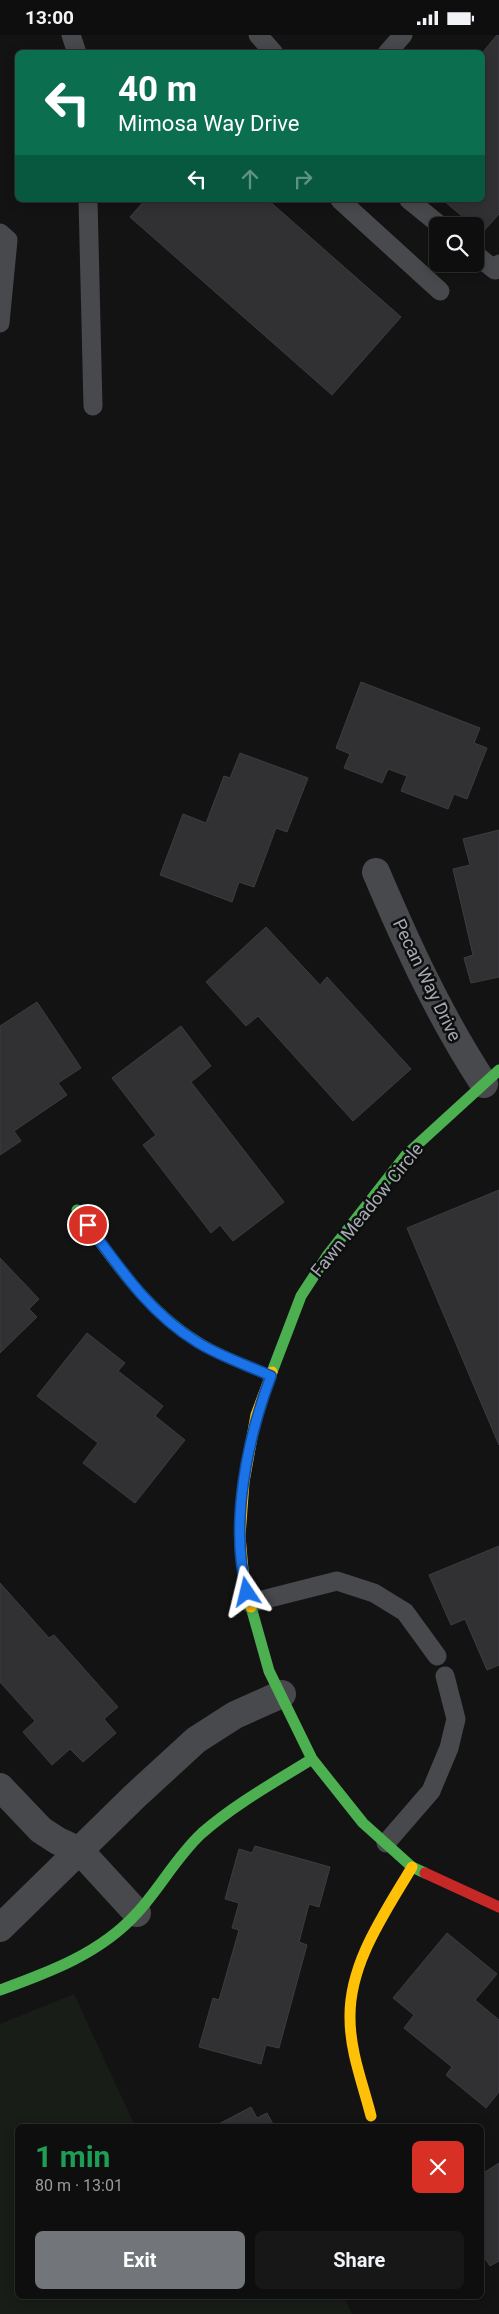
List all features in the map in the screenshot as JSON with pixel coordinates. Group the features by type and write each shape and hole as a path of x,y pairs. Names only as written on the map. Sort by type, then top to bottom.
{"street":[{"name":"Pecan Way Drive","path":"376,872 403,936 456,1041 491,1077"},
{"name":"Fawn Meadow Circle","path":"491,1077 406,1155 326,1256 301,1296 256,1415 244,1482 240,1536 244,1581 269,1671 282,1694 312,1759 363,1823 412,1867 499,1907"},
{"path":"77,1210 131,1285 168,1322 199,1343 271,1376"},
{"path":"0,1928 136,1795 196,1740 235,1715 282,1694"},
{"path":"0,1990 82,1957 107,1942 137,1913 200,1835 244,1800 312,1759"},
{"path":"0,1787 41,1830 58,1841 80,1851 137,1913"},
{"path":"371,2116 351,2041 350,1997 366,1947 412,1867"}],"lane":[{"path":"71,35 76,50"},
{"path":"258,35 271,50"},
{"path":"390,50 402,35"},
{"path":"88,202 93,407"},
{"path":"342,202 440,291"},
{"path":"411,202 430,217"},
{"path":"0,233 8,240 0,323"},
{"path":"484,262 494,270 499,264"},
{"path":"250,1603 337,1581 374,1593 405,1612 437,1656"},
{"path":"386,1843 431,1791 450,1748 456,1719 445,1676"}],"shaded area":[{"path":"74,1994 134,2124 15,2124 15,2299 344,2299 352,2314 0,2314 0,2024"}],"building":[{"path":"499,35 499,214 484,231 484,217 463,217 445,202 485,202 485,50"},
{"path":"143,202 270,202 401,317 332,395 130,217"},
{"path":"361,682 480,728 474,743 487,748 467,799 454,794 448,809 401,791 407,776 388,769 382,783 344,768 350,754 336,748"},
{"path":"240,753 308,778 287,832 276,828 254,887 239,882 232,902 160,875 183,814 206,823 224,776 230,778"},
{"path":"499,830 499,977 471,983 464,958 473,955 453,869 470,865 463,839"},
{"path":"266,927 320,985 327,977 411,1069 353,1121 258,1016 246,1026 206,982"},
{"path":"37,1002 81,1068 58,1083 67,1095 14,1131 21,1141 0,1155 0,1026"},
{"path":"181,1026 211,1066 191,1082 284,1202 233,1241 220,1225 211,1233 143,1145 156,1135 112,1078"},
{"path":"499,1190 499,1445 407,1228"},
{"path":"0,1258 39,1299 29,1309 37,1317 0,1353"},
{"path":"87,1333 125,1363 118,1371 163,1406 155,1416 185,1440 135,1503 83,1463 98,1443 37,1396"},
{"path":"499,1546 499,1665 487,1670 465,1619 451,1625 429,1575"},
{"path":"0,1583 49,1638 54,1635 118,1707 104,1719 116,1733 83,1762 70,1749 52,1765 23,1732 35,1721 0,1682"},
{"path":"255,1846 330,1867 319,1907 309,1904 299,1942 307,1945 279,2048 266,2045 261,2064 199,2047 213,1998 219,2000 239,1930 232,1928 239,1903 225,1899 239,1849 252,1853"},
{"path":"447,1933 497,1974 475,2000 499,2020 499,2092 486,2108 446,2075 452,2067 404,2028 414,2015 393,1998"},
{"path":"251,2107 257,2118 267,2113 273,2124 219,2124"},
{"path":"499,2163 499,2261 490,2266 484,2257 484,2173"}],"traffic: fast":[{"path":"272,1372 301,1296 327,1256 406,1155 499,1070"},
{"path":"77,1210 131,1282 162,1315 198,1342 271,1376"},
{"path":"251,1607 269,1671 312,1759 363,1823 412,1867 425,1873"},
{"path":"0,1990 74,1960 107,1939 137,1913 202,1833 242,1803 312,1759"}],"traffic: slow":[{"path":"251,1607 244,1581 240,1536 244,1482 256,1415 272,1372"},
{"path":"371,2116 352,2043 351,1998 355,1978 370,1939 412,1867"}],"traffic: jam":[{"path":"425,1873 499,1907"}],"route":[{"path":"88,1225 131,1285 168,1322 199,1343 271,1376 256,1415 244,1482 240,1536 244,1581 247,1592"}]}
